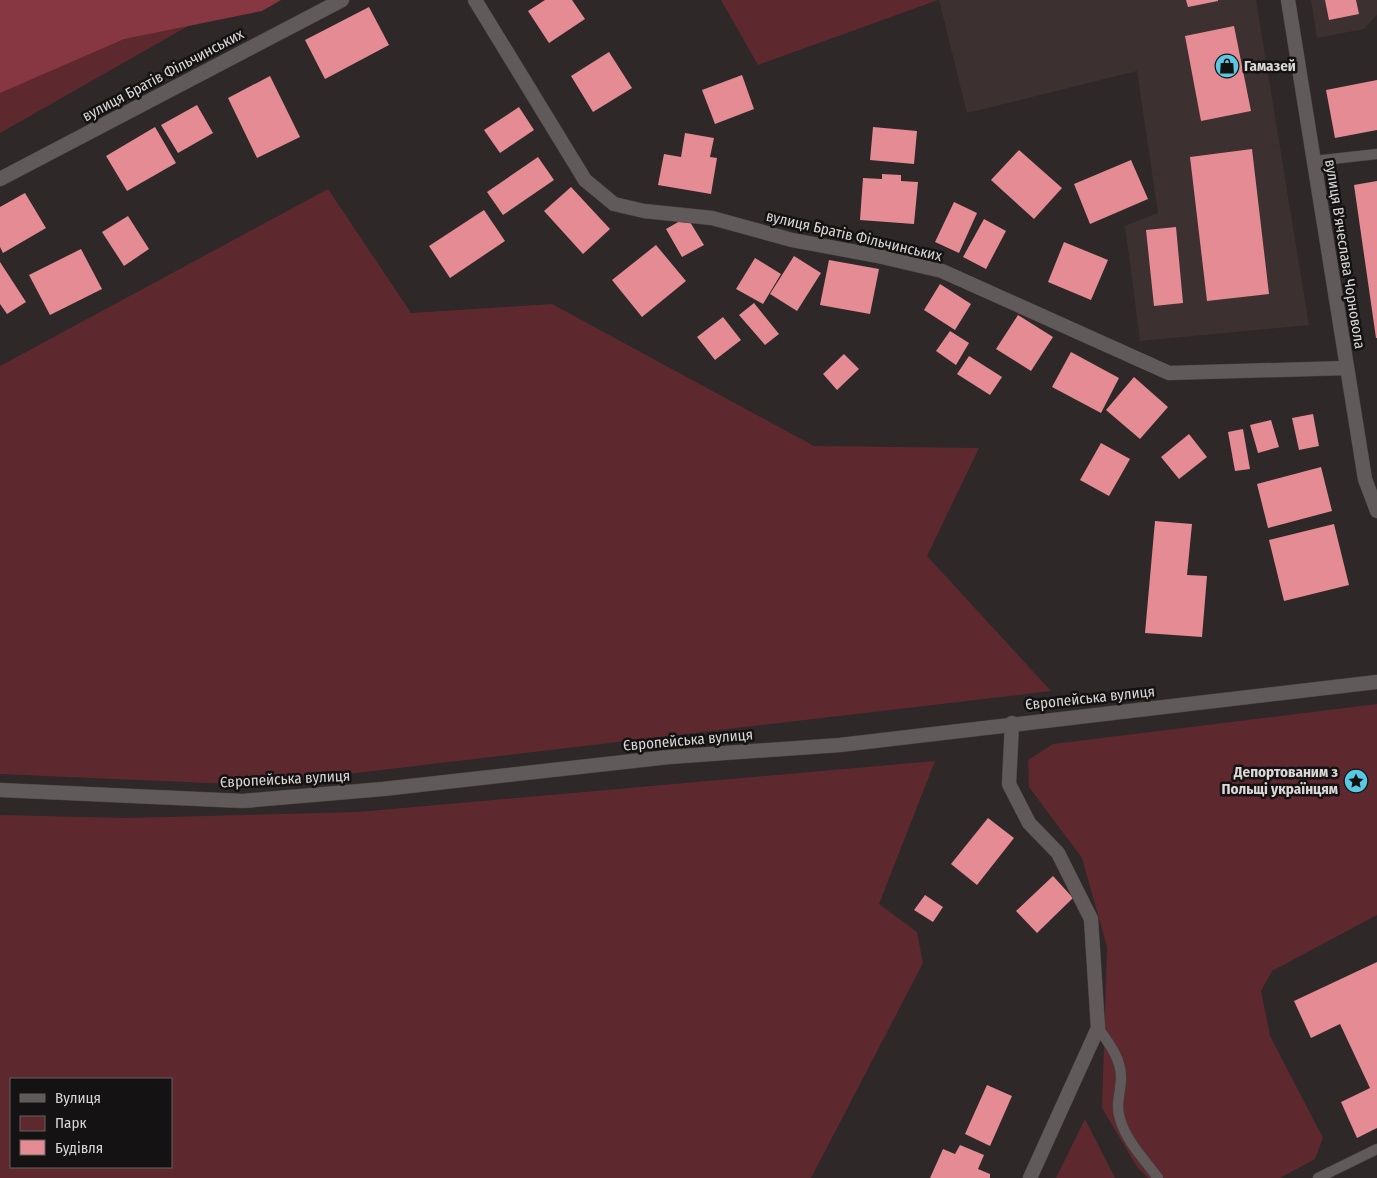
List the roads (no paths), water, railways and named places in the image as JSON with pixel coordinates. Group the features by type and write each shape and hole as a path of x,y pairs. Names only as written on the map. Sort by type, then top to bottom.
{"street":[{"name":"вулиця Братів Фільчинських","path":"0,180 342,0"},
{"name":"вулиця Братів Фільчинських","path":"475,0 585,180 614,204 644,211 712,218 792,240 878,256 942,271 1169,372 1347,368"},
{"name":"вулиця В'ячеслава Чорновола","path":"1288,0 1365,479 1377,511"},
{"name":"Європейська вулиця","path":"0,790 243,801 383,790 668,757 840,745 1377,682"},
{"path":"1012,724 1009,784 1029,822 1058,853 1091,919 1098,1028 1030,1178"}],"lane":[{"path":"1314,162 1377,154"},
{"path":"1098,1028 1111,1047 1121,1077 1117,1101 1120,1120 1133,1145 1158,1178"},
{"path":"1318,1178 1377,1149"}],"place":[{"name":"Гамазей","path":"1227,66"},
{"name":"Депортованим з Польщі українцям","path":"1356,781"}]}
